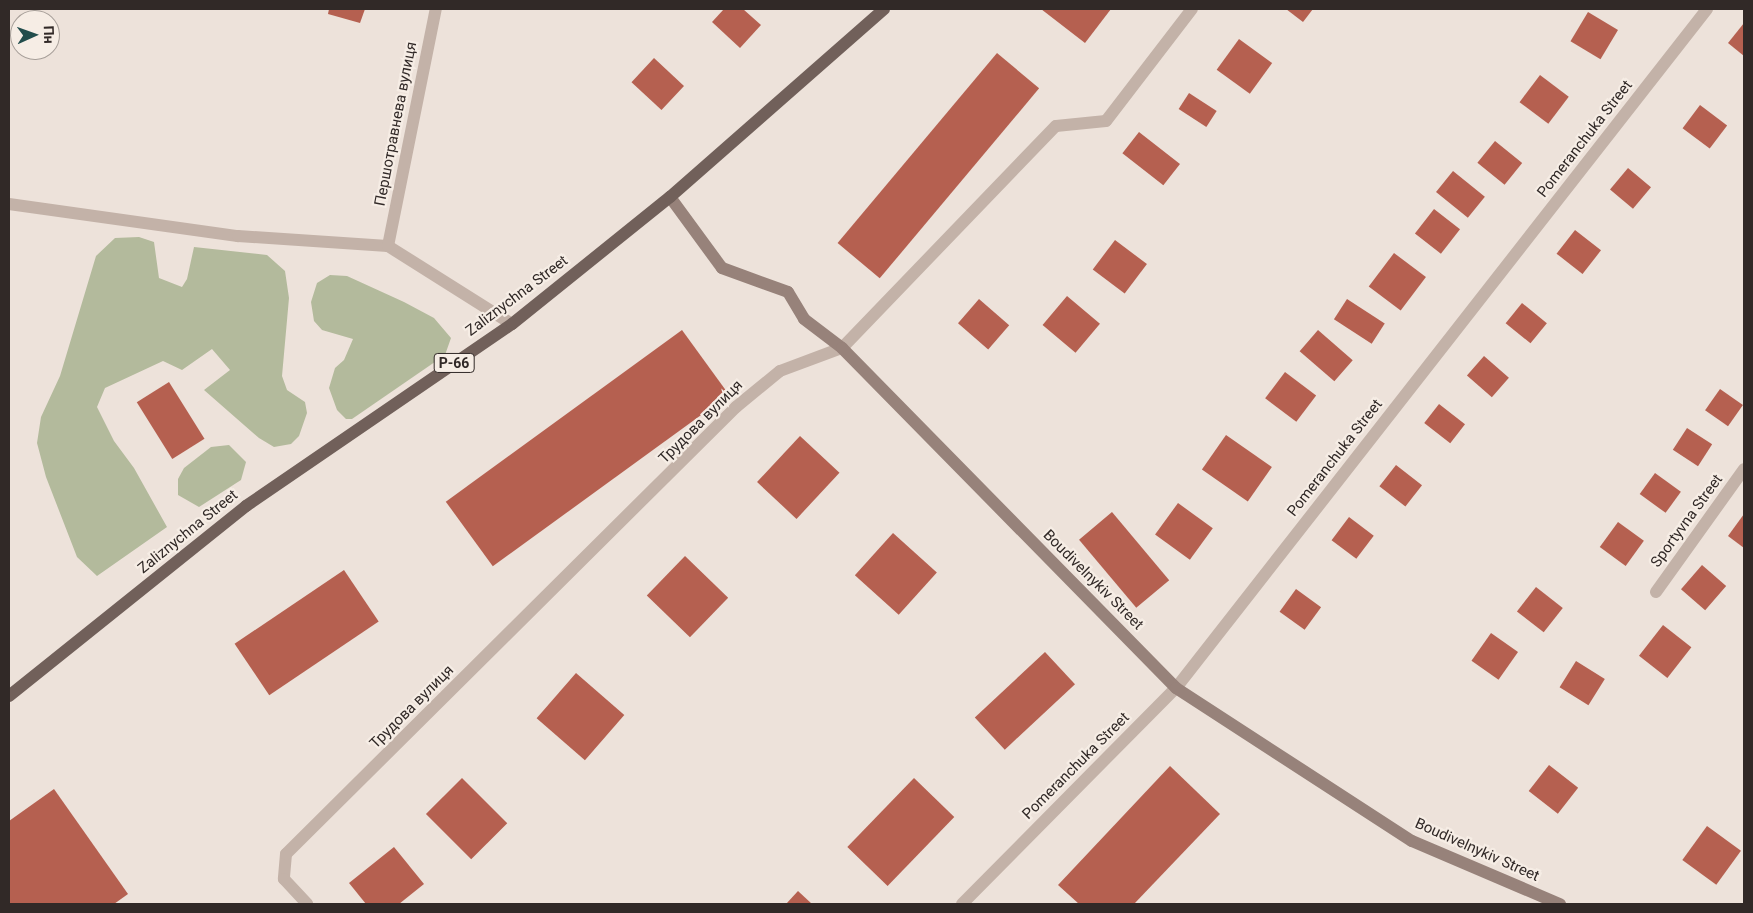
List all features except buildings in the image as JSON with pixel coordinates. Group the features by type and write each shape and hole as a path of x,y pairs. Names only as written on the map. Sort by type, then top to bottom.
{"main road":[{"name":"Zaliznychna Street","path":"9,696 246,506 512,324 670,197 884,9"}],"street":[{"name":"Першотравнева вулиця","path":"388,246 436,9"},
{"name":"Трудова вулиця","path":"307,904 284,879 286,854 736,407 780,371 842,348 1056,126 1106,121 1192,9"},
{"name":"Pomeranchuka Street","path":"962,904 1176,688 1707,9"},
{"name":"Boudivelnykiv Street","path":"670,197 722,268 788,292 804,319 842,348 1176,688 1412,841 1560,904"},
{"path":"9,204 238,236 388,246 512,324"},
{"name":"Sportyvna Street","path":"1656,592 1744,469"}],"green space":[{"path":"139,237 154,242 159,278 182,287 187,279 194,247 267,255 285,271 289,298 282,376 287,390 305,402 307,413 299,436 291,444 274,447 259,438 204,390 230,370 212,349 182,370 163,361 105,388 97,407 114,441 134,468 167,527 97,576 77,557 46,477 37,443 41,417 60,376 96,256 115,238"},
{"path":"330,275 347,276 404,302 434,318 451,338 445,355 352,419 346,419 337,410 329,388 335,368 344,360 353,339 322,330 314,321 311,302 317,283"},
{"path":"229,445 246,462 241,480 199,507 178,495 178,479 184,468 211,447"}]}
